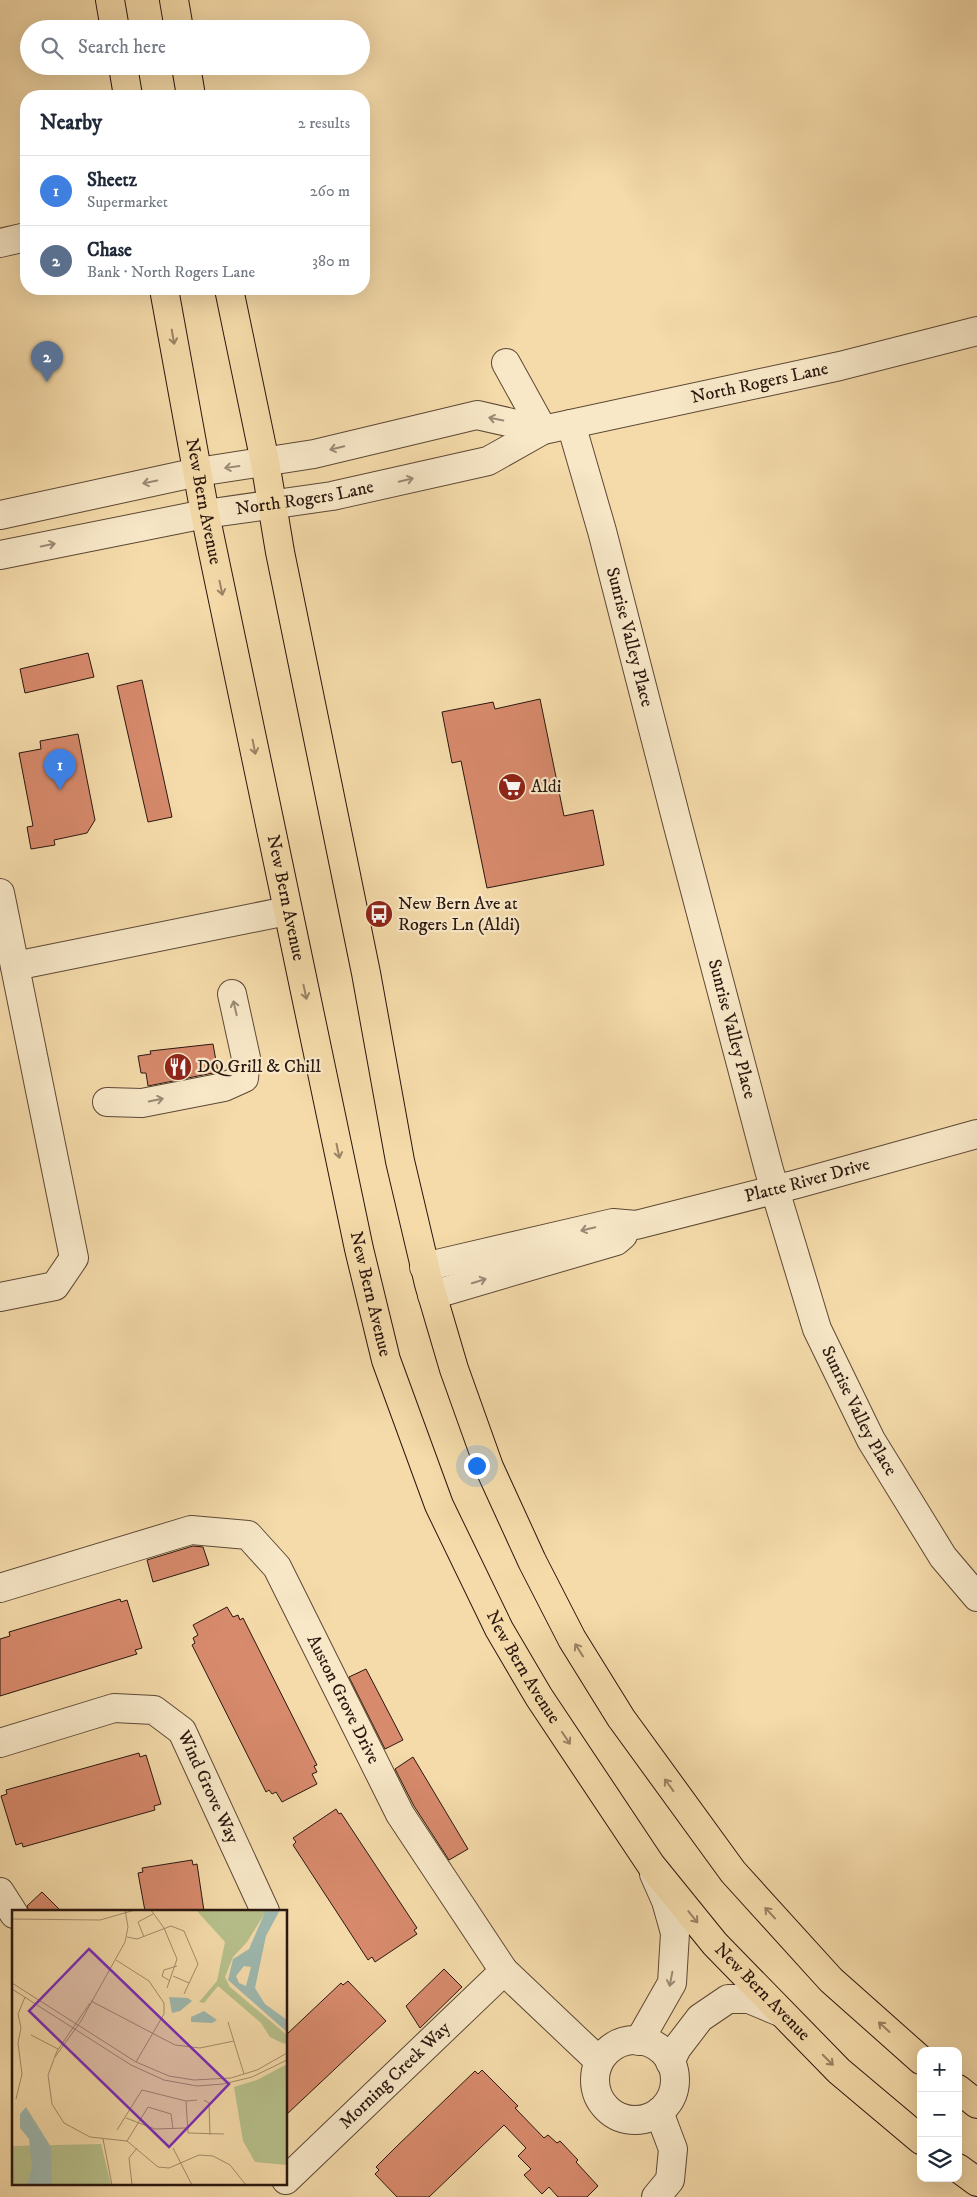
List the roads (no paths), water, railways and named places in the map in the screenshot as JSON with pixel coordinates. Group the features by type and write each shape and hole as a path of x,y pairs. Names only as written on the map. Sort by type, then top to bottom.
{"main road":[{"path":"110,0 113,20"},
{"path":"174,0 177,20"},
{"path":"124,75 127,90"},
{"path":"188,75 190,90"},
{"name":"New Bern Avenue","path":"165,295 205,514 359,1249 384,1351 439,1505 499,1629 539,1697 651,1865 715,1944 780,2012 839,2071 917,2137"},
{"path":"230,295 266,462 280,552 366,973 400,1161 432,1296 454,1369 489,1467 532,1560 572,1639 621,1718 733,1872 831,1980 917,2056"},
{"path":"962,2092 977,2104"},
{"path":"962,2171 977,2182"}],"street":[{"path":"0,243 20,239"},
{"name":"North Rogers Lane","path":"0,556 205,514 332,496 488,461 543,430 840,366 977,331"},
{"path":"506,363 543,430"},
{"name":"North Rogers Lane","path":"0,515 198,472 314,454 477,415 543,430"},
{"name":"Sunrise Valley Place","path":"571,424 602,531 775,1190 817,1329 871,1440 943,1557 977,1597"},
{"path":"0,893 74,1258 55,1286 0,1297"},
{"path":"15,966 288,911"},
{"path":"107,1102 142,1103 224,1087 244,1078 246,1058 232,994"},
{"name":"Platte River Drive","path":"424,1267 613,1223 636,1225 775,1190 977,1134"},
{"name":"Platte River Drive","path":"432,1296 616,1240 636,1225"},
{"name":"Auston Grove Drive","path":"0,1588 191,1530 248,1535 276,1567 400,1814 504,1971 599,2061"},
{"name":"Wind Grove Way","path":"0,1743 114,1708 154,1710 182,1731 264,1910"},
{"path":"639,2041 672,1983 675,1933 666,1901 651,1865"},
{"path":"0,1892 12,1911"},
{"name":"Morning Creek Way","path":"288,2178 504,1971"},
{"path":"670,2062 677,2048 700,2018 728,1999 749,1999 780,2012"},
{"path":"631,2040 639,2041 656,2046 666,2055 675,2080 673,2094 666,2106 644,2120 631,2121 618,2117 606,2109 598,2099 594,2086 595,2073 599,2061 607,2050 618,2043 631,2040"},
{"path":"656,2197 670,2180 673,2149 659,2112"}],"place":[{"name":"Chase","path":"47,382"},
{"name":"Aldi","path":"512,787"},
{"name":"Sheetz","path":"60,790"},
{"name":"New Bern Ave at Rogers Ln (Aldi)","path":"379,914"},
{"name":"DQ Grill & Chill","path":"178,1067"}]}
